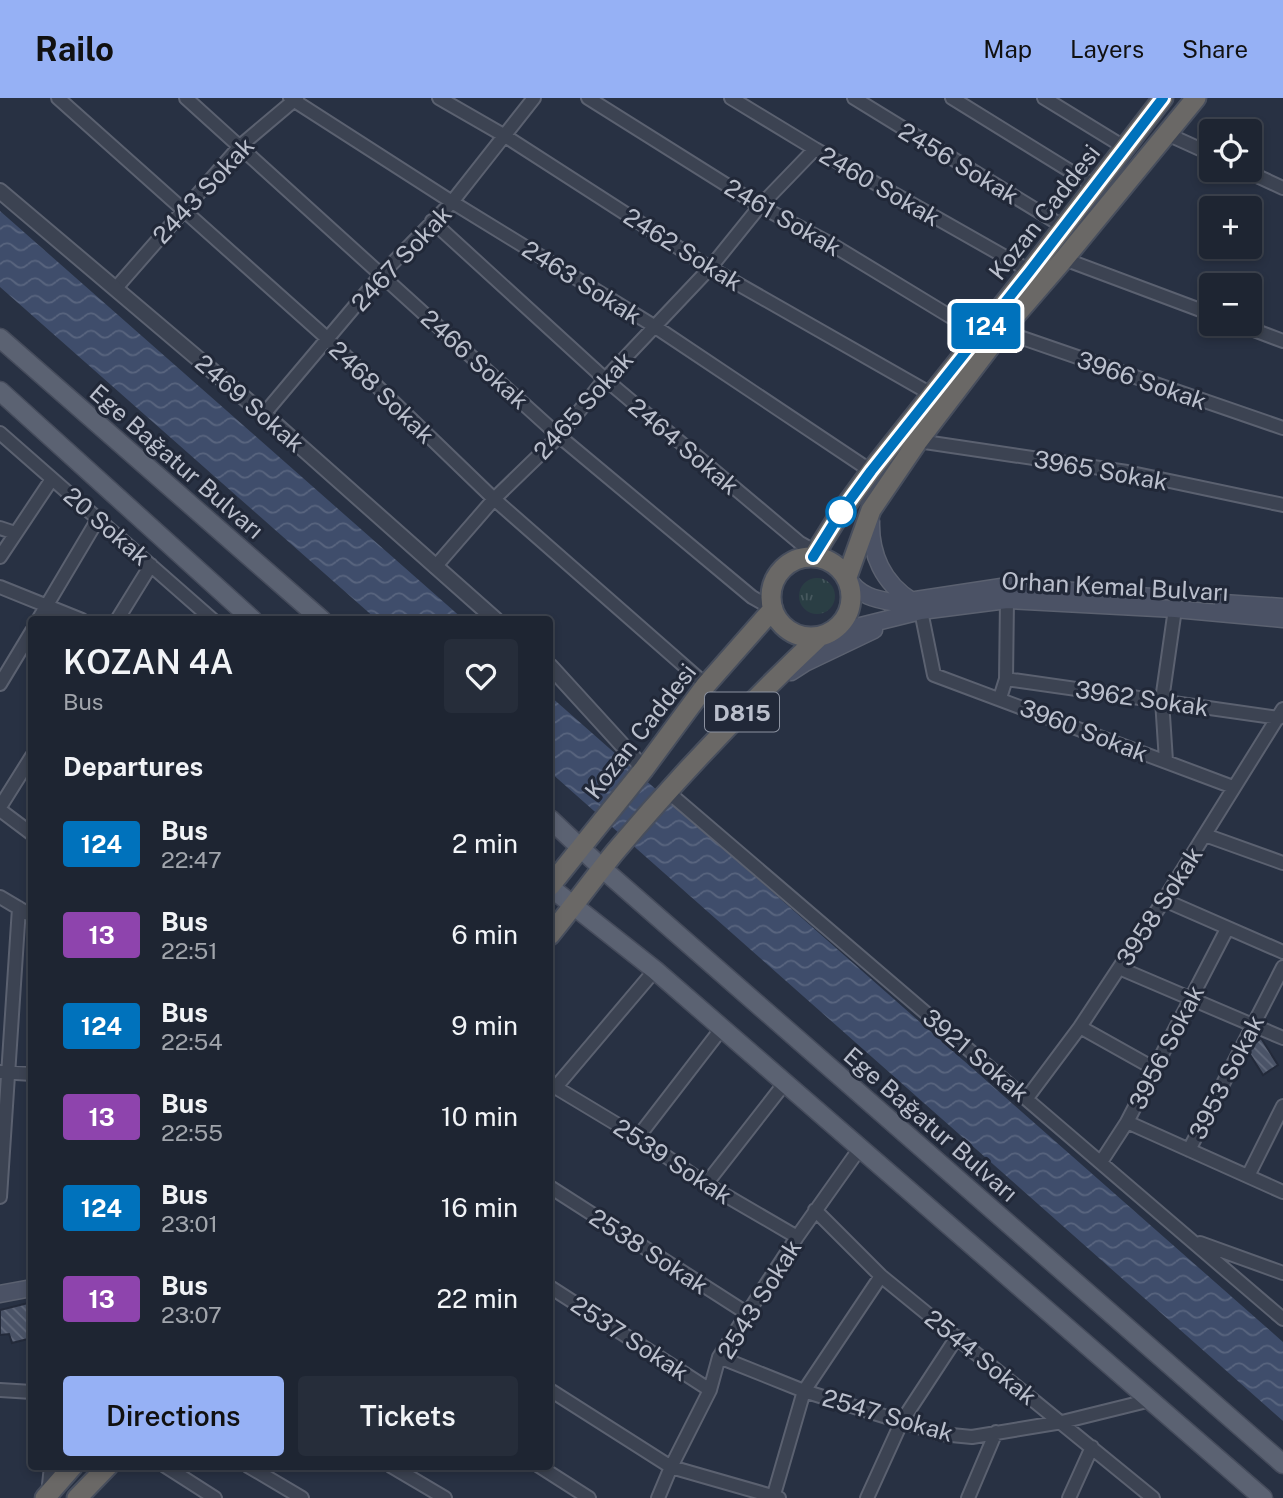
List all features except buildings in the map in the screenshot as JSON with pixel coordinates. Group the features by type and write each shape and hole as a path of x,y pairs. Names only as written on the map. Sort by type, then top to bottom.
{"highway":[{"name":"Kozan Caddesi","path":"815,555 841,512 871,471 1096,187 1163,98"},
{"name":"Kozan Caddesi","path":"847,577 871,510 918,441 1002,331 1196,98"},
{"path":"820,636 797,634 777,619 772,609 771,597 777,576 792,562 815,555 826,559 847,577"},
{"name":"D815","path":"553,931 608,861 754,698 820,636 844,620 850,604 851,590 847,577"},
{"name":"Kozan Caddesi","path":"553,883 644,769 706,685 772,609"},
{"path":"47,1496 70,1470"},
{"path":"77,1498 104,1470"}],"main road":[{"name":"Ege Bağatur Bulvarı","path":"0,338 317,616"},
{"path":"0,391 249,616"},
{"path":"871,510 870,539 877,563 892,586 913,609"},
{"path":"847,577 855,590 878,600 913,609"},
{"name":"Orhan Kemal Bulvarı","path":"913,609 1008,586 1283,607"},
{"name":"Orhan Kemal Bulvarı","path":"913,609 1007,600 1175,609 1283,619"},
{"path":"820,636 913,609"},
{"path":"754,698 805,663 913,609"},
{"name":"Ege Bağatur Bulvarı","path":"553,820 587,838 608,861 1283,1464"},
{"path":"553,890 655,970 1263,1498"},
{"path":"0,1294 28,1289"}],"street":[{"name":"2468 Sokak","path":"58,98 328,339 495,499 706,685"},
{"name":"2466 Sokak","path":"186,98 559,436 752,597 772,609"},
{"name":"2462 Sokak","path":"439,98 505,136 710,268 931,394"},
{"name":"2467 Sokak","path":"264,414 382,274 453,202 534,98"},
{"name":"2461 Sokak","path":"588,98 760,206 831,244 979,334"},
{"name":"2460 Sokak","path":"731,98 1030,271"},
{"name":"2456 Sokak","path":"854,98 1064,227"},
{"path":"952,98 1096,187"},
{"name":"2443 Sokak","path":"116,288 240,146 294,99"},
{"name":"2463 Sokak","path":"294,99 453,202 654,326 871,471"},
{"path":"1053,100 1125,147"},
{"path":"1167,134 1199,149"},
{"name":"2465 Sokak","path":"435,568 495,499 559,436 604,379 710,268 760,206 815,149"},
{"path":"1262,178 1283,188"},
{"name":"2469 Sokak","path":"0,191 264,414 491,616"},
{"name":"2464 Sokak","path":"432,221 604,379 815,555"},
{"path":"1064,259 1199,310"},
{"name":"3966 Sokak","path":"1002,331 1283,428"},
{"path":"1262,333 1283,341"},
{"name":"20 Sokak","path":"0,433 207,616"},
{"name":"3965 Sokak","path":"918,441 1127,472 1283,505"},
{"path":"0,557 52,479"},
{"path":"40,616 98,519"},
{"path":"0,528 15,533"},
{"path":"119,616 151,565"},
{"path":"0,587 73,616"},
{"path":"1000,698 1006,679 1007,600"},
{"name":"3960 Sokak","path":"913,609 934,675 1233,788"},
{"path":"1166,761 1162,700 1175,609"},
{"path":"0,684 28,638"},
{"path":"553,669 644,769"},
{"name":"3962 Sokak","path":"1006,679 1281,714"},
{"name":"3958 Sokak","path":"1027,1098 1080,1027 1281,714"},
{"path":"28,762 0,808 28,831"},
{"name":"3921 Sokak","path":"668,792 1283,1319"},
{"path":"1205,835 1283,863"},
{"path":"0,897 28,914"},
{"path":"1164,900 1283,952"},
{"path":"0,1197 4,1072 19,908"},
{"name":"3956 Sokak","path":"1101,1162 1127,1122 1227,929"},
{"name":"3953 Sokak","path":"1189,1150 1283,967"},
{"path":"1119,968 1283,1038"},
{"path":"553,1085 655,970"},
{"path":"1080,1027 1155,1069"},
{"path":"638,1137 722,1028"},
{"path":"4,1072 28,1074"},
{"path":"706,1184 784,1084"},
{"name":"2539 Sokak","path":"553,1087 638,1137 706,1184 797,1237"},
{"path":"1248,1176 1283,1106"},
{"path":"1127,1122 1283,1192"},
{"name":"2543 Sokak","path":"658,1498 710,1390 719,1357 815,1210 860,1148"},
{"name":"2538 Sokak","path":"553,1189 748,1314"},
{"name":"2544 Sokak","path":"815,1210 881,1276 1153,1498"},
{"path":"1193,1240 1283,1273"},
{"path":"553,1392 671,1467 775,1497 804,1391 881,1276"},
{"name":"2537 Sokak","path":"553,1289 710,1390"},
{"path":"867,1498 902,1421 957,1337"},
{"name":"2547 Sokak","path":"719,1357 804,1391 941,1434 972,1437 1062,1422 1151,1400"},
{"path":"0,1390 28,1392"},
{"path":"968,1498 996,1432"},
{"path":"1069,1498 1092,1447"},
{"path":"47,1496 50,1470"},
{"path":"171,1470 215,1498"},
{"path":"255,1470 302,1498"},
{"path":"398,1470 445,1498"},
{"path":"546,1470 589,1498"}],"green space":[{"path":"817,578 830,583 835,596 830,609 817,614 804,609 799,596 804,583"}],"water":[{"path":"0,211 460,616 373,616 0,287"},
{"path":"553,699 1283,1342 1283,1421 553,775"}],"bus line":[{"name":"124","path":"813,557 871,471 1096,187 1163,98"}]}
